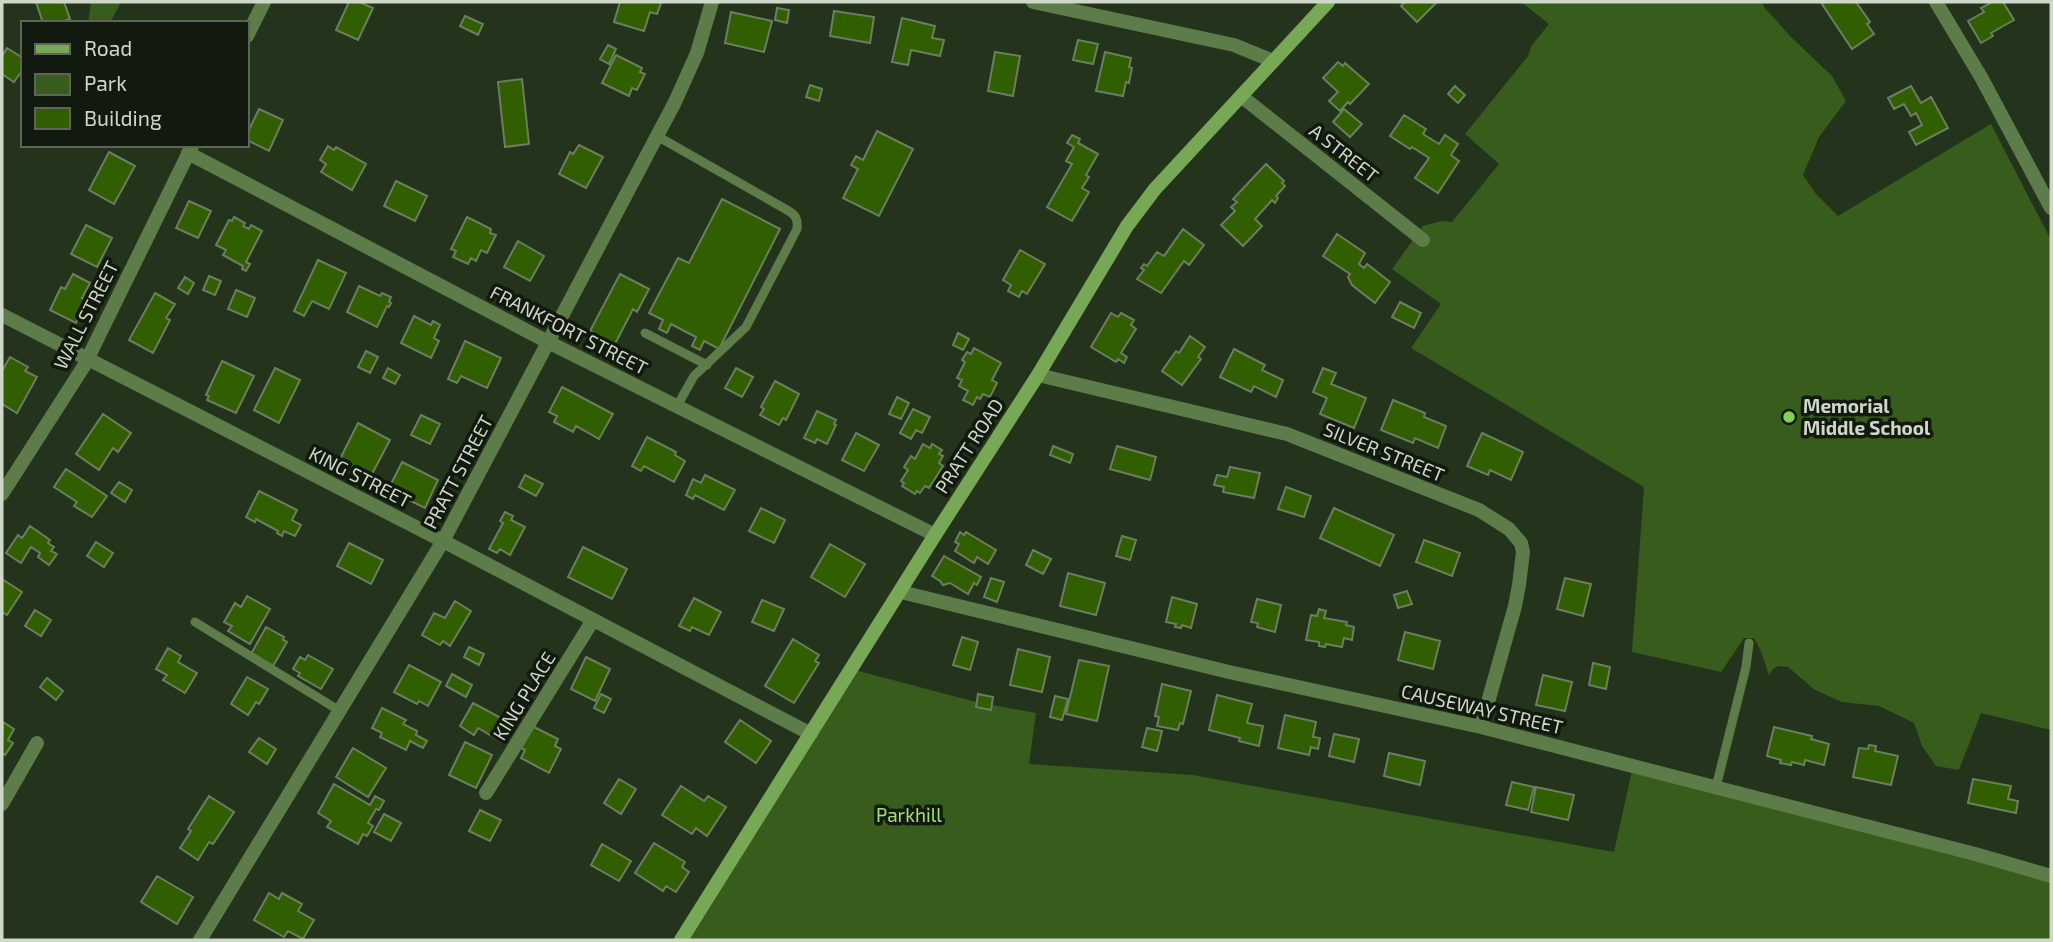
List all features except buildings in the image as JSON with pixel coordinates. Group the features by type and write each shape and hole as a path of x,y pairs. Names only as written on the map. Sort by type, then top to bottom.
{"street":[{"path":"248,34 264,2"},
{"name":"PRATT STREET","path":"200,940 443,541 657,136 697,53 712,2"},
{"path":"1032,2 1234,45 1273,61"},
{"name":"PRATT ROAD","path":"681,940 1139,209 1155,188 1328,2"},
{"path":"1936,2 1982,77 2051,208"},
{"name":"A STREET","path":"1241,96 1423,240"},
{"name":"FRANKFORT STREET","path":"190,149 548,342 935,535"},
{"name":"WALL STREET","path":"2,494 88,359 190,149"},
{"name":"KING STREET","path":"2,315 443,541 811,734"},
{"name":"SILVER STREET","path":"1038,374 1287,434 1479,510 1509,528 1521,542 1523,552 1519,585 1481,727"},
{"name":"CAUSEWAY STREET","path":"901,592 1229,672 1481,727 1975,853 2051,876"},
{"name":"KING PLACE","path":"486,793 593,620"},
{"path":"2,804 37,743"}],"lane":[{"path":"657,136 788,210 795,215 797,221 797,229 746,327 694,376 677,406"},
{"path":"645,333 707,365"},
{"path":"195,622 340,712"},
{"path":"1716,787 1746,667 1749,643"}],"green space":[{"path":"91,2 121,2 111,21 88,21"},
{"name":"Memorial Middle School","path":"1521,2 1762,2 1791,37 1832,76 1846,101 1819,137 1803,175 1816,194 1838,216 1991,124 2051,240 2051,730 1981,713 1959,770 1936,766 1922,746 1914,723 1879,706 1842,702 1815,690 1788,667 1779,666 1769,675 1754,638 1744,638 1721,672 1632,652 1644,487 1411,348 1441,304 1392,269 1423,226 1441,221 1452,222 1499,164 1465,134 1528,56 1532,45 1549,24"},
{"name":"Parkhill","path":"851,669 976,702 1036,713 1029,764 1193,775 1614,852 1633,766 2051,876 2051,940 681,940"}],"place":[{"name":"Memorial Middle School","path":"1789,417"}]}
